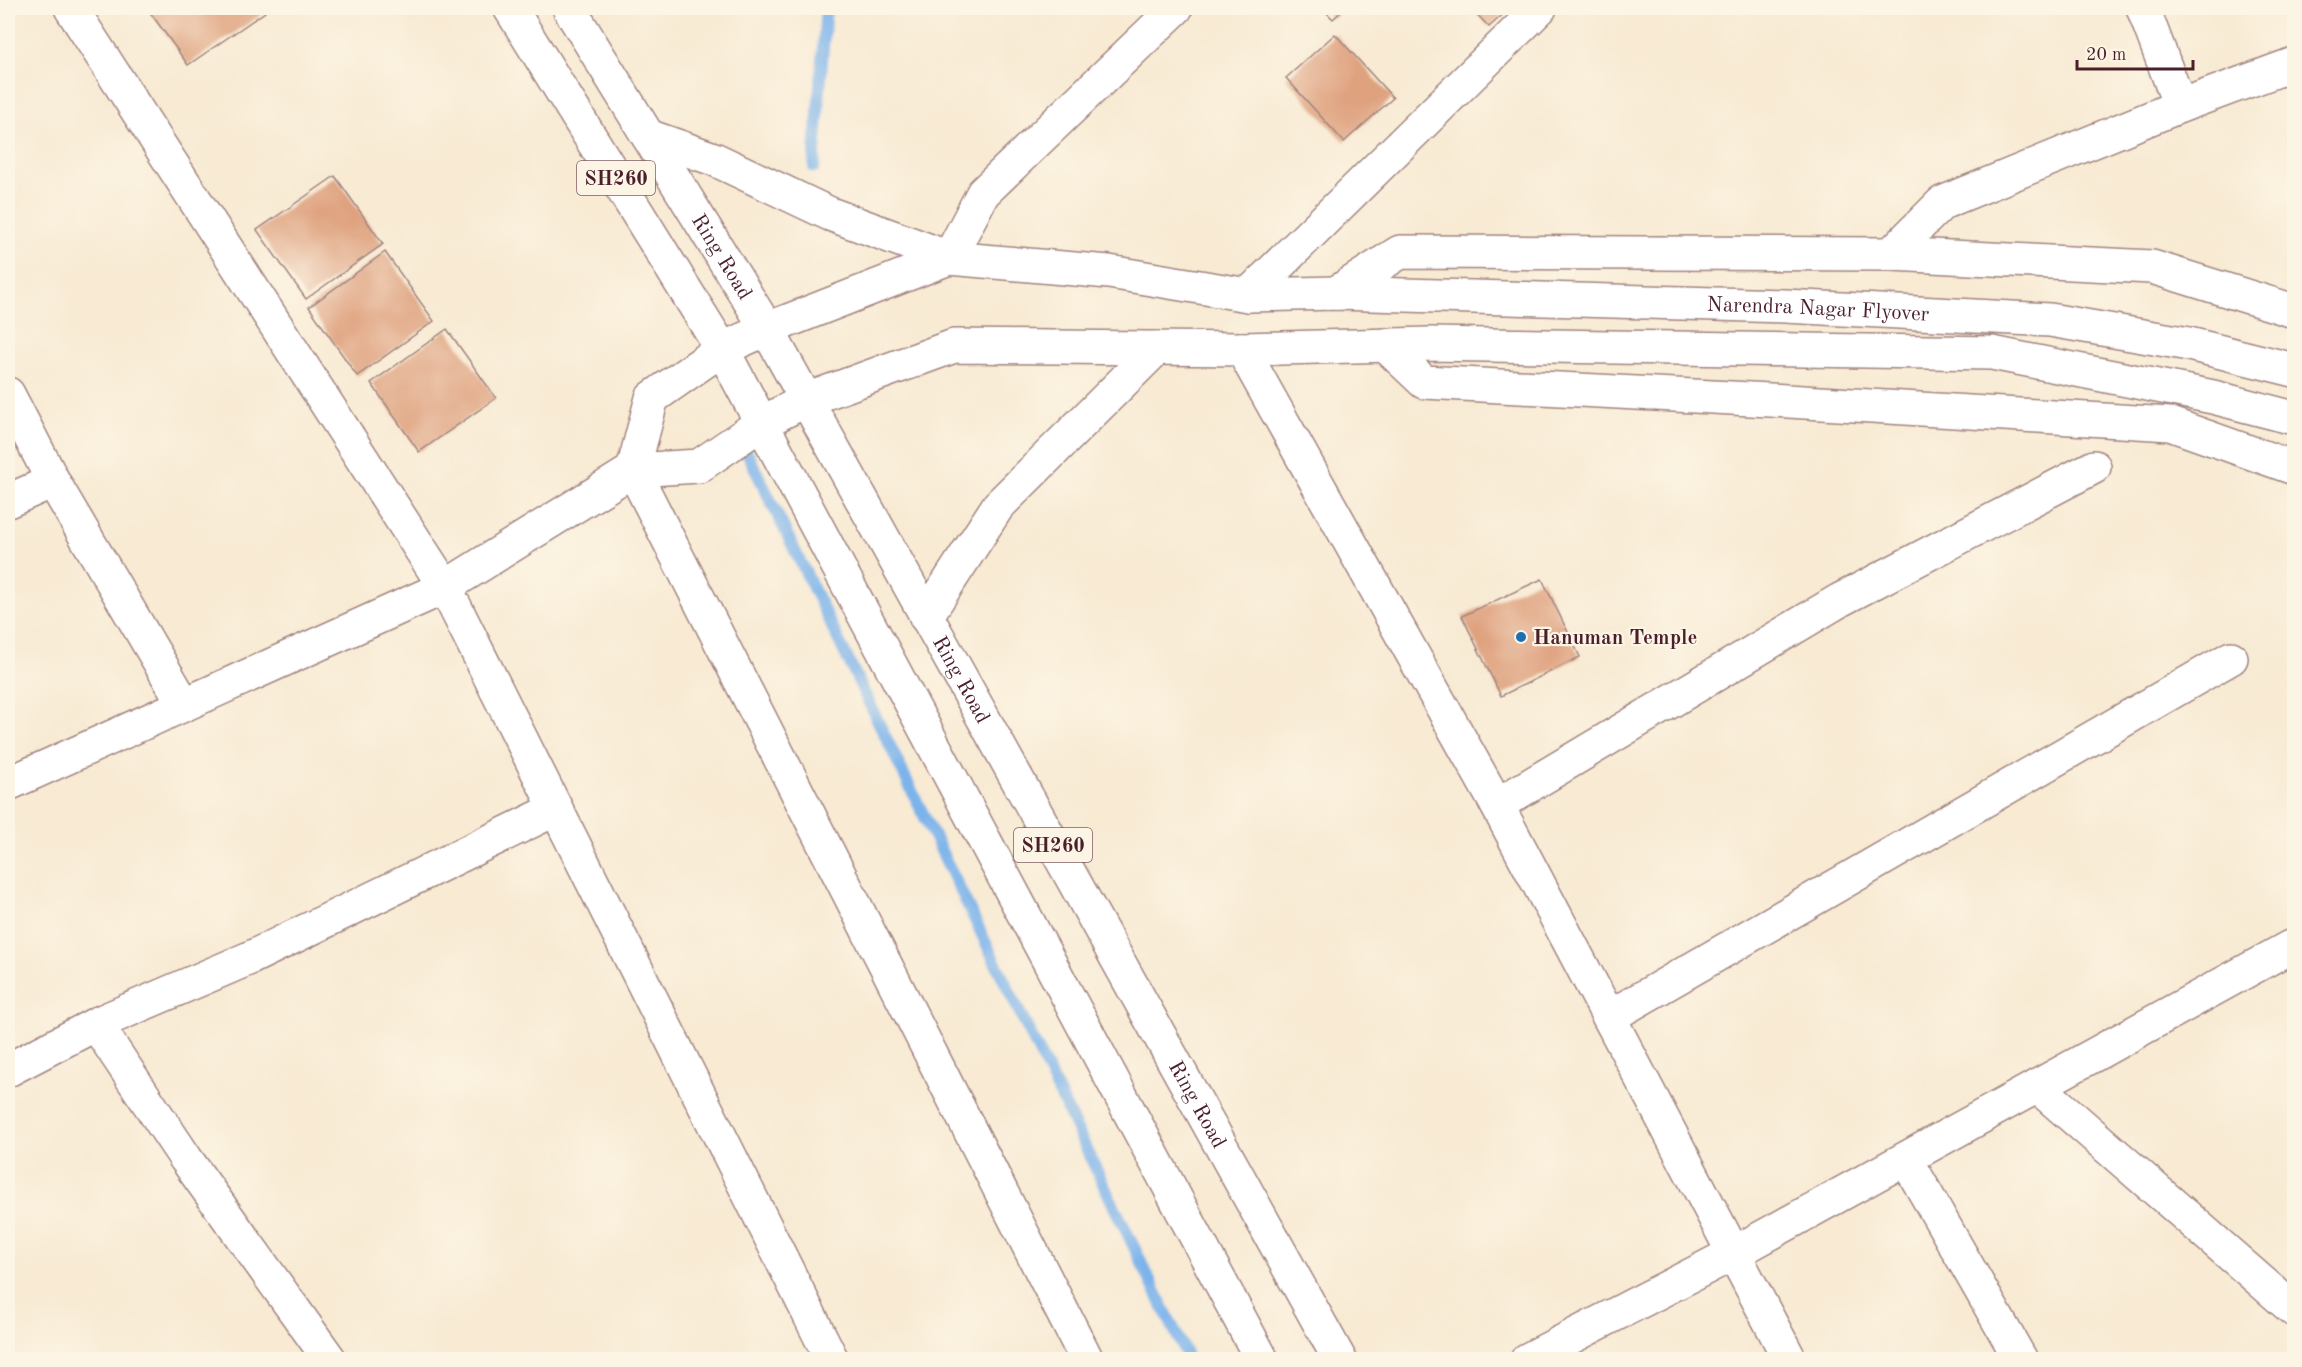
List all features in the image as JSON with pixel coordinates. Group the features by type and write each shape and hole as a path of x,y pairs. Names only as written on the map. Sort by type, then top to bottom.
{"main road":[{"path":"71,8 445,587 832,1359"},
{"name":"SH260","path":"510,8 722,349 1262,1359"},
{"name":"Ring Road","path":"569,8 767,329 1340,1359"},
{"path":"1087,1359 633,470 652,398 722,349 767,329 949,258 983,193 1176,8"},
{"path":"1248,295 1540,8"},
{"path":"2143,8 2180,106"},
{"path":"1891,254 1942,203 2180,106 2295,64"},
{"path":"648,136 714,159 830,214 949,258"},
{"path":"1335,293 1400,252 1891,254 2152,267 2295,311"},
{"name":"Narendra Nagar Flyover","path":"949,258 1109,273 1248,295 1335,293 1773,306 2050,320 2189,344 2295,370"},
{"name":"Narendra Nagar Flyover","path":"633,470 699,466 762,423 806,400 954,346 1242,349 1430,344 1992,353 2213,397 2295,418"},
{"path":"1385,345 1424,382 1758,399 2170,424 2295,468"},
{"path":"926,617 998,506 1156,348"},
{"path":"1242,349 1497,806 1790,1359"},
{"path":"8,394 53,481 184,704"},
{"path":"1497,806 1840,600 2094,467"},
{"path":"8,784 445,587 633,470"},
{"path":"8,501 53,481"},
{"path":"1608,1017 2231,658"},
{"path":"8,1070 96,1024 250,958 556,809"},
{"path":"1527,1359 1734,1253 2293,947"},
{"path":"96,1024 186,1159 330,1359"},
{"path":"2037,1086 2295,1310"},
{"path":"1906,1159 2021,1359"}],"building":[{"path":"147,8 262,8 265,12 188,65"},
{"path":"1322,8 1345,8 1333,19"},
{"path":"1471,8 1510,8 1489,27"},
{"path":"1335,34 1393,98 1344,142 1286,78"},
{"path":"335,176 383,244 306,299 257,230"},
{"path":"385,252 434,321 357,376 309,307"},
{"path":"447,329 496,398 419,452 371,383"},
{"name":"Hanuman Temple","path":"1542,579 1580,657 1501,696 1462,616"}],"waterway":[{"path":"814,167 826,8"},
{"path":"743,444 1189,1360"}],"place":[{"name":"Hanuman Temple","path":"1521,637"}]}
